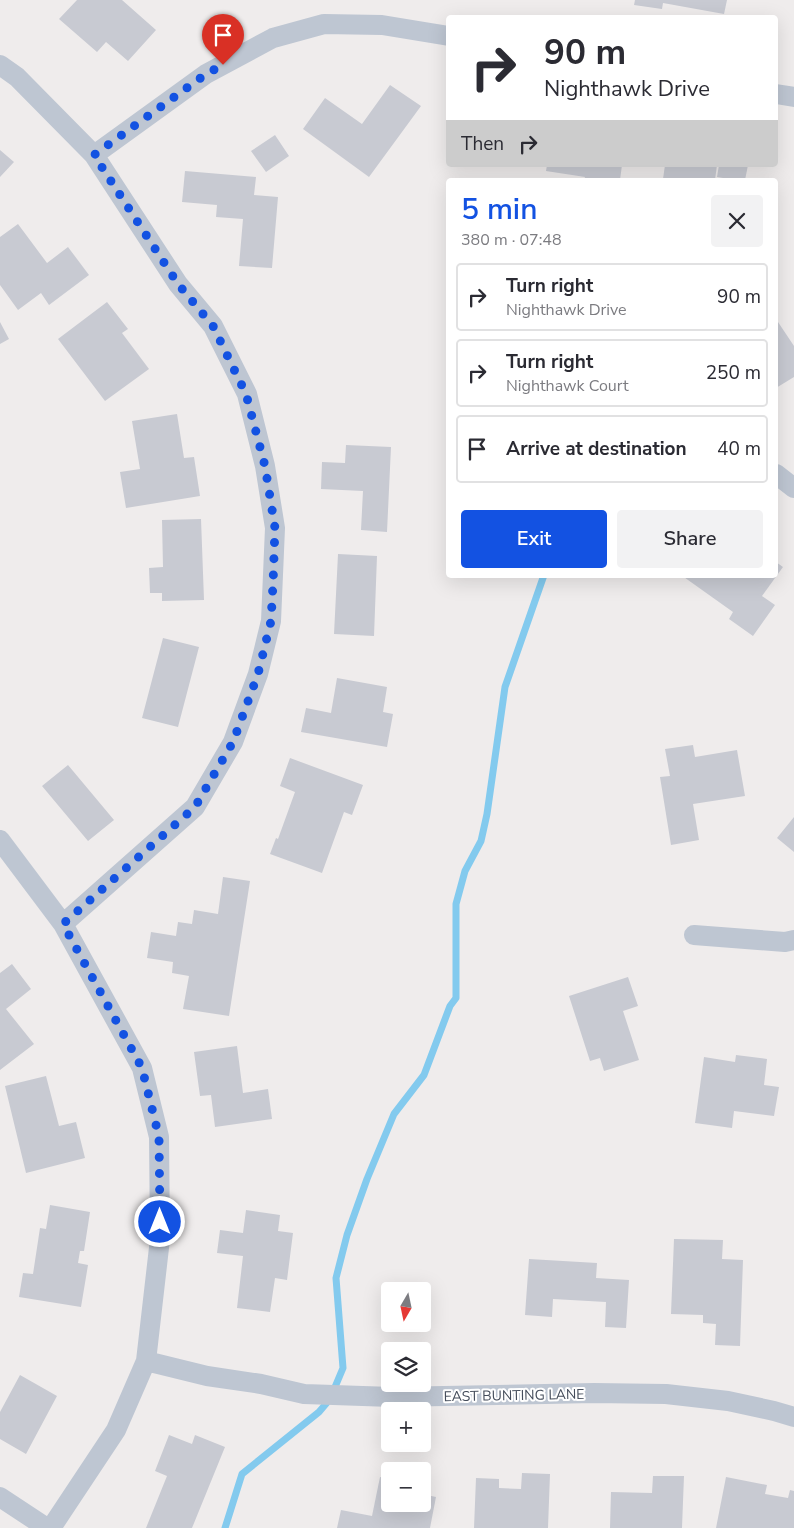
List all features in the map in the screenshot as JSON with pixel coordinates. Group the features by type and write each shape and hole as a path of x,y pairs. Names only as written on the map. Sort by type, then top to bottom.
{"street":[{"path":"94,155 206,74 273,38 324,24 382,25 446,36"},
{"path":"0,64 17,77 94,155 178,284 213,326 246,394 265,466 275,528 271,621 258,674 233,742 195,807 63,924"},
{"path":"778,94 794,97"},
{"path":"778,476 794,488"},
{"path":"0,840 63,924 142,1068 159,1137 160,1239 146,1361 116,1430 51,1528"},
{"path":"694,935 785,942 794,940"},
{"name":"EAST BUNTING LANE","path":"146,1361 207,1376 261,1384 304,1394 392,1397 666,1394 728,1401 794,1417"},
{"path":"0,1497 47,1528"}],"building":[{"path":"77,0 122,0 156,30 128,61 106,42 97,52 59,19"},
{"path":"635,0 727,0 724,14 663,3 662,9 634,5"},
{"path":"390,85 421,106 369,177 303,129 325,98 362,124"},
{"path":"275,135 289,156 266,172 251,151"},
{"path":"0,150 14,162 0,177"},
{"path":"547,167 622,167 620,178 585,178 546,171"},
{"path":"665,167 717,167 715,178 663,178"},
{"path":"719,167 748,167 745,178 717,177"},
{"path":"185,171 256,177 254,195 278,197 272,268 239,266 243,219 216,217 217,205 182,202"},
{"path":"18,224 47,263 68,247 89,275 49,305 41,293 18,310 0,285 0,237"},
{"path":"107,302 128,329 122,333 149,369 105,401 58,339"},
{"path":"0,322 9,339 0,344"},
{"path":"778,322 794,346 794,377 778,387"},
{"path":"177,414 184,458 194,457 200,496 126,508 120,472 140,469 132,421"},
{"path":"346,445 391,447 387,532 361,530 363,491 321,489 322,462 345,463"},
{"path":"201,519 204,600 162,601 162,593 150,593 149,568 163,567 162,520"},
{"path":"338,554 377,556 374,636 334,634"},
{"path":"778,563 783,567 778,574"},
{"path":"685,578 775,578 762,596 775,605 753,636 729,619 733,612"},
{"path":"163,638 199,647 178,727 142,718"},
{"path":"337,678 387,687 383,712 393,714 387,747 301,732 306,708 331,713"},
{"path":"693,745 695,757 737,750 745,796 693,804 699,840 671,845 660,777 670,776 665,749"},
{"path":"290,758 363,785 352,815 344,812 322,873 270,854 276,838 278,839 295,792 280,786"},
{"path":"68,765 114,820 88,841 42,786"},
{"path":"794,817 794,852 777,838"},
{"path":"223,877 250,881 229,1016 183,1009 189,976 172,973 173,962 147,958 151,932 176,936 178,922 192,924 194,910 218,914"},
{"path":"12,964 31,989 6,1009 34,1044 0,1070 0,973"},
{"path":"628,977 638,1006 623,1011 639,1060 604,1071 600,1058 590,1061 569,996"},
{"path":"237,1046 243,1093 268,1089 272,1119 215,1127 211,1095 200,1096 194,1052"},
{"path":"736,1055 767,1059 764,1085 779,1087 774,1116 734,1111 732,1128 695,1123 704,1057 735,1062"},
{"path":"46,1076 59,1126 76,1122 85,1158 26,1173 5,1086"},
{"path":"50,1205 90,1212 84,1251 80,1251 78,1263 88,1265 81,1307 19,1297 23,1273 33,1274 40,1228 46,1229"},
{"path":"246,1210 280,1215 278,1231 293,1233 287,1280 275,1278 270,1312 237,1308 243,1256 217,1253 220,1230 243,1233"},
{"path":"674,1239 723,1240 722,1259 743,1260 740,1346 715,1345 716,1324 703,1323 703,1315 671,1314"},
{"path":"529,1259 597,1263 596,1278 629,1280 626,1328 605,1327 606,1302 553,1299 552,1317 525,1315"},
{"path":"20,1375 57,1396 26,1454 0,1439 0,1412"},
{"path":"169,1435 192,1444 195,1435 225,1447 192,1528 146,1528 167,1476 155,1471"},
{"path":"522,1473 550,1474 548,1528 474,1528 476,1478 499,1479 499,1488 521,1489"},
{"path":"653,1476 684,1476 682,1528 610,1528 611,1492 652,1493"},
{"path":"380,1477 381,1512 431,1512 431,1496 436,1497 430,1528 337,1528 341,1510 372,1516"},
{"path":"726,1477 767,1485 765,1494 788,1498 790,1490 794,1491 794,1528 716,1528"}],"waterway":[{"path":"225,1528 242,1474 319,1412 330,1399 343,1368 336,1278 347,1235 367,1179 394,1114 424,1075 450,1006 456,998 456,904 465,871 481,841 487,814 505,687 543,578"}],"route":[{"path":"160,1222 159,1137 142,1068 63,924 195,807 233,742 258,674 271,621 275,528 265,466 246,394 213,326 178,284 94,155 206,74 223,65"}]}
